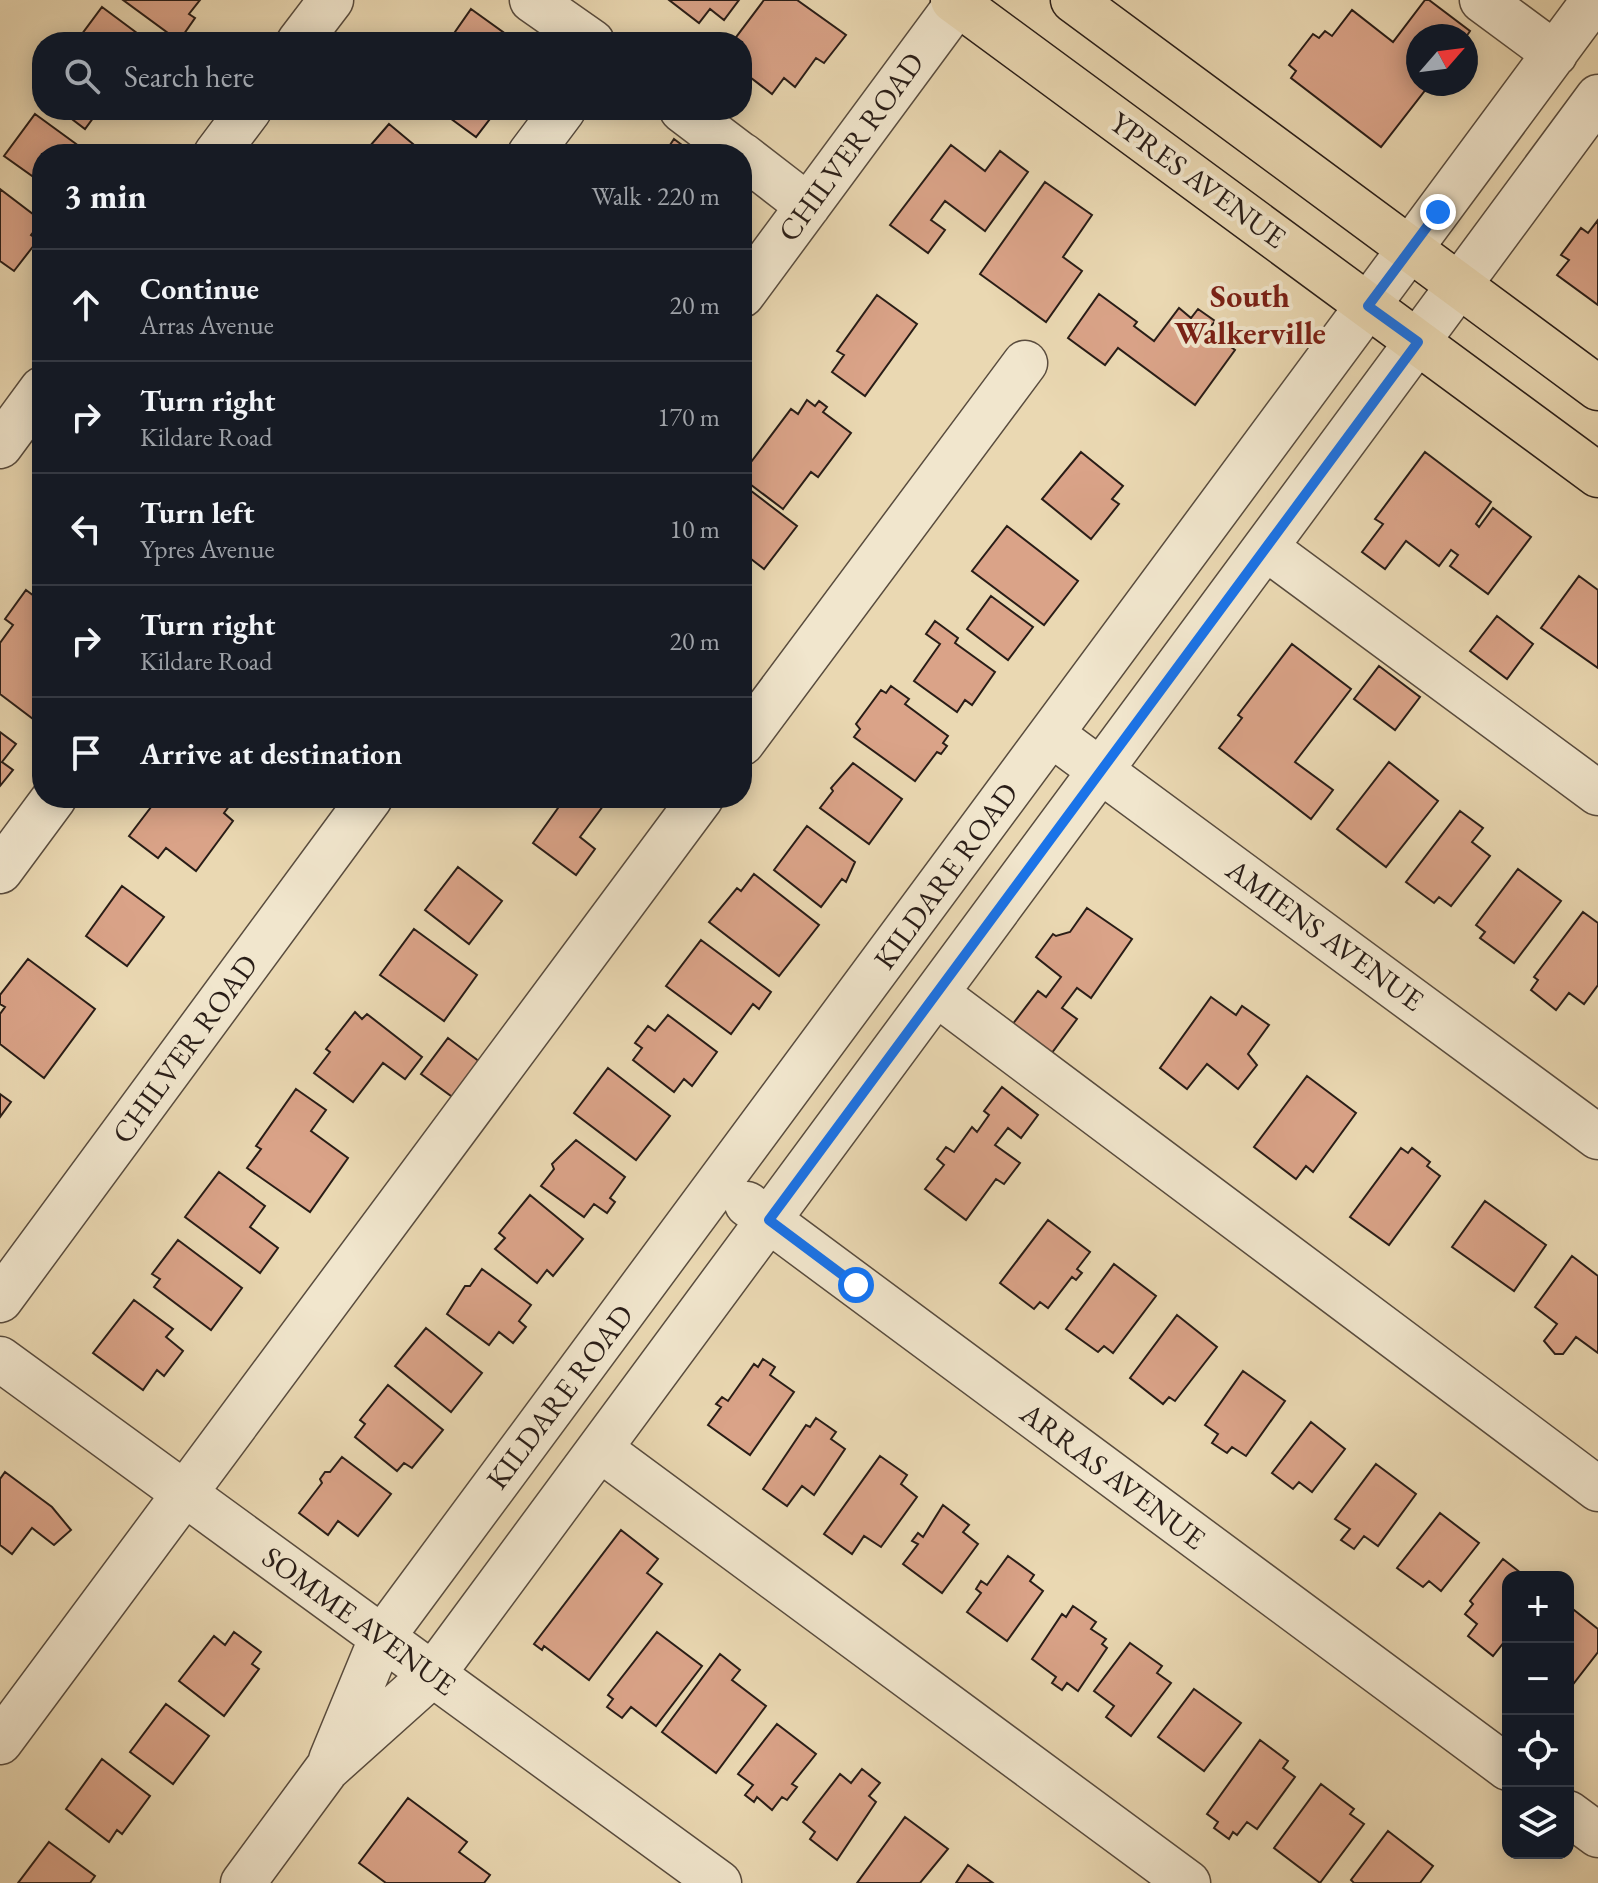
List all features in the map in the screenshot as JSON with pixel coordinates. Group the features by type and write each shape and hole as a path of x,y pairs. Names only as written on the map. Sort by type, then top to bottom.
{"main road":[{"path":"1073,0 1598,388"},
{"name":"YPRES AVENUE","path":"957,1 1598,475"}],"street":[{"path":"307,32 331,0"},
{"path":"532,0 578,32"},
{"path":"1482,0 1555,54"},
{"name":"KILDARE ROAD","path":"327,1769 381,1639 1594,0"},
{"name":"CHILVER ROAD","path":"752,282 957,1"},
{"name":"KILDARE ROAD","path":"243,1883 327,1769 433,1674 1598,97"},
{"path":"224,144 242,120"},
{"path":"538,144 556,120"},
{"path":"695,120 727,144"},
{"path":"752,163 808,206"},
{"path":"752,730 1025,363"},
{"path":"0,446 32,403"},
{"path":"1266,548 1598,793"},
{"name":"AMIENS AVENUE","path":"1051,734 1598,1137"},
{"path":"0,871 47,808"},
{"name":"CHILVER ROAD","path":"0,1300 363,808"},
{"path":"0,1742 694,808"},
{"path":"937,994 1598,1489"},
{"name":"ARRAS AVENUE","path":"719,1183 1502,1764"},
{"name":"SOMME AVENUE","path":"0,1359 719,1883"},
{"path":"600,1449 1188,1883"},
{"path":"1574,1817 1598,1835"}],"building":[{"path":"123,0 200,0 189,14 195,18 185,32 167,32"},
{"path":"669,0 739,0 724,20 710,9 699,23"},
{"path":"764,0 797,0 846,35 824,63 816,58 795,87 784,78 772,94 752,79 752,32 740,32"},
{"path":"1425,0 1429,0 1461,24 1407,24"},
{"path":"102,7 136,32 83,32"},
{"path":"471,9 503,32 455,32"},
{"path":"1352,10 1393,42 1406,25 1406,96 1421,96 1381,147 1291,78 1296,71 1289,65 1313,34 1319,38 1325,31 1332,36"},
{"path":"32,118 43,120 76,144 32,144 32,176 4,156"},
{"path":"73,120 92,120 85,129"},
{"path":"453,120 489,120 476,137"},
{"path":"389,124 413,144 372,144"},
{"path":"951,145 985,171 1000,151 1028,172 985,231 945,201 931,220 945,230 928,253 890,225"},
{"path":"1045,182 1092,215 1063,257 1082,271 1046,322 980,274"},
{"path":"0,189 32,213 32,248 14,271 0,261"},
{"path":"1598,220 1598,305 1557,275 1569,260 1561,255 1581,228 1588,233"},
{"path":"1099,294 1137,322 1134,326 1154,341 1179,308 1191,318 1198,309 1215,321 1208,330 1235,350 1195,405 1118,348 1105,365 1068,338"},
{"path":"877,295 917,324 865,396 832,372 844,355 837,351"},
{"path":"807,400 815,406 819,401 827,407 823,412 851,433 818,477 811,472 783,509 752,486 752,461 791,409 798,414"},
{"path":"1081,452 1123,486 1112,499 1119,504 1091,539 1042,499"},
{"path":"1425,452 1491,502 1476,524 1479,527 1493,508 1531,537 1488,594 1450,566 1458,555 1451,550 1439,566 1406,541 1385,569 1362,552 1383,524 1375,519"},
{"path":"752,492 797,526 764,569 752,560"},
{"path":"1007,526 1078,581 1044,625 972,571"},
{"path":"1579,576 1598,590 1598,668 1541,628"},
{"path":"26,590 32,594 32,718 0,694 0,643 13,625 5,619"},
{"path":"991,596 1033,627 1008,660 967,629"},
{"path":"1497,616 1533,644 1507,679 1470,651"},
{"path":"935,621 958,638 955,643 995,672 972,705 965,700 957,712 914,681 940,644 926,634"},
{"path":"1292,644 1351,689 1295,762 1333,790 1311,819 1219,748 1242,718 1238,715"},
{"path":"1379,666 1420,697 1395,730 1354,699"},
{"path":"891,686 909,699 905,704 948,736 943,743 947,746 941,754 937,752 915,781 854,737 860,729 856,724 881,690 886,693"},
{"path":"0,732 16,744 2,762 13,770 0,786"},
{"path":"1389,762 1438,801 1386,867 1337,829"},
{"path":"853,763 902,799 869,844 820,808 833,791 831,788"},
{"path":"150,808 228,808 224,813 233,821 196,871 166,848 158,858 129,836"},
{"path":"558,808 602,808 580,837 595,849 576,875 533,843"},
{"path":"1460,811 1483,828 1472,842 1490,856 1451,906 1439,897 1434,903 1406,882"},
{"path":"807,826 855,862 846,882 842,879 821,907 774,870"},
{"path":"458,867 502,901 469,944 425,910"},
{"path":"1518,869 1561,901 1514,963 1480,938 1485,932 1476,925"},
{"path":"754,874 819,925 779,976 709,922 737,888 741,891"},
{"path":"122,886 164,917 127,966 86,936"},
{"path":"1087,908 1132,939 1091,998 1077,988 1062,1008 1077,1019 1051,1054 1012,1025 1038,991 1046,997 1061,977 1036,957 1053,934 1070,932"},
{"path":"1583,912 1598,923 1598,985 1584,1004 1569,993 1556,1010 1531,990 1538,980 1534,977"},
{"path":"414,929 477,975 444,1021 380,975"},
{"path":"701,940 771,992 759,1009 753,1004 731,1034 666,986"},
{"path":"28,959 95,1009 44,1078 0,1044 0,1014 5,1007 0,1004 0,995"},
{"path":"1211,997 1236,1015 1242,1006 1269,1025 1248,1054 1257,1065 1238,1089 1207,1064 1187,1089 1160,1068"},
{"path":"355,1012 362,1019 367,1014 422,1057 405,1079 383,1063 353,1102 314,1073 330,1052 326,1049"},
{"path":"668,1015 717,1052 692,1086 684,1079 674,1092 633,1060 642,1048 635,1043 648,1026 655,1031"},
{"path":"448,1038 488,1068 462,1104 421,1074"},
{"path":"608,1068 670,1116 636,1160 574,1113"},
{"path":"1307,1076 1356,1113 1313,1172 1306,1166 1296,1179 1254,1147"},
{"path":"1002,1087 1038,1115 1021,1138 1008,1128 995,1145 1020,1163 1004,1184 996,1179 966,1220 925,1189 944,1165 937,1159 946,1147 954,1152 972,1127 977,1132 989,1115 984,1111"},
{"path":"296,1089 326,1110 311,1131 348,1158 310,1212 247,1168 261,1149 256,1146"},
{"path":"0,1094 11,1102 0,1117"},
{"path":"576,1140 625,1177 610,1198 615,1202 607,1213 594,1204 584,1217 541,1186 554,1169 552,1164"},
{"path":"1401,1148 1408,1153 1412,1148 1430,1162 1427,1166 1440,1176 1389,1245 1350,1217"},
{"path":"219,1172 265,1206 250,1227 278,1248 260,1273 185,1217"},
{"path":"530,1195 583,1239 553,1276 547,1270 537,1283 495,1249 505,1238 499,1233"},
{"path":"1485,1201 1546,1245 1514,1291 1452,1247"},
{"path":"1048,1220 1090,1252 1077,1269 1082,1273 1076,1280 1072,1277 1048,1308 1040,1302 1034,1309 1000,1283"},
{"path":"178,1240 242,1288 211,1330 154,1287 160,1279 152,1274"},
{"path":"1572,1256 1598,1276 1598,1353 1576,1337 1563,1354 1555,1354 1544,1341 1557,1324 1535,1307"},
{"path":"1114,1264 1156,1296 1113,1353 1104,1346 1098,1352 1066,1329"},
{"path":"482,1269 531,1305 519,1321 526,1327 513,1343 499,1332 489,1345 447,1314 465,1286 470,1286"},
{"path":"134,1300 173,1329 166,1337 183,1351 164,1376 157,1370 143,1390 93,1353"},
{"path":"1177,1315 1217,1347 1175,1401 1169,1397 1163,1404 1130,1378"},
{"path":"426,1328 482,1373 451,1412 395,1366"},
{"path":"763,1359 775,1367 770,1375 794,1392 750,1455 708,1425 721,1407 716,1404 722,1397 728,1401 754,1364 758,1367"},
{"path":"1243,1371 1285,1401 1246,1456 1232,1447 1227,1453 1212,1443 1218,1434 1205,1425"},
{"path":"388,1385 443,1430 412,1468 404,1463 397,1471 355,1437 365,1424 360,1420"},
{"path":"816,1418 836,1432 831,1439 845,1449 814,1495 802,1486 787,1506 763,1489 806,1425 810,1427"},
{"path":"1311,1422 1345,1449 1312,1492 1299,1482 1293,1489 1272,1473"},
{"path":"880,1456 907,1475 901,1484 917,1497 881,1547 864,1536 852,1554 824,1534"},
{"path":"342,1457 391,1494 358,1536 338,1521 328,1535 299,1513 322,1483 320,1479 325,1472 330,1472"},
{"path":"1376,1464 1416,1494 1378,1546 1364,1536 1354,1549 1341,1540 1350,1529 1335,1519"},
{"path":"5,1472 52,1507 71,1530 54,1545 32,1528 12,1554 0,1545 0,1479"},
{"path":"943,1505 969,1525 963,1532 978,1544 942,1593 903,1564 918,1544 912,1541 918,1533 923,1537"},
{"path":"1440,1513 1479,1543 1441,1591 1429,1581 1423,1587 1397,1568"},
{"path":"621,1530 658,1559 647,1573 662,1584 589,1680 544,1646 542,1650 534,1644"},
{"path":"1008,1556 1034,1575 1030,1581 1043,1591 1007,1641 967,1612 981,1593 976,1589 981,1581 987,1585"},
{"path":"1503,1559 1518,1571 1502,1571 1502,1645 1493,1656 1468,1636 1477,1624 1465,1614 1473,1604 1470,1601"},
{"path":"1073,1606 1096,1622 1091,1629 1106,1639 1102,1644 1107,1648 1078,1691 1067,1683 1062,1690 1052,1683 1056,1677 1032,1659 1062,1614 1066,1617"},
{"path":"1574,1610 1598,1629 1598,1652 1574,1683"},
{"path":"234,1632 261,1652 252,1664 259,1669 224,1716 179,1681 214,1636 225,1645"},
{"path":"657,1632 702,1666 656,1726 631,1707 622,1718 607,1707 613,1699 608,1695"},
{"path":"1130,1643 1162,1666 1157,1673 1171,1683 1131,1736 1106,1717 1114,1706 1094,1691"},
{"path":"720,1654 740,1670 732,1680 766,1706 716,1773 662,1732"},
{"path":"1194,1689 1241,1723 1204,1771 1158,1737"},
{"path":"166,1704 209,1736 173,1784 130,1752"},
{"path":"777,1724 816,1754 792,1784 797,1787 787,1800 782,1797 772,1810 757,1797 754,1802 745,1795 753,1785 738,1774"},
{"path":"1260,1740 1288,1761 1283,1768 1295,1777 1257,1829 1247,1822 1237,1835 1233,1832 1229,1839 1214,1828 1218,1822 1207,1814"},
{"path":"102,1759 150,1796 122,1834 117,1830 109,1842 66,1809"},
{"path":"862,1769 880,1783 869,1796 876,1802 837,1860 810,1839 815,1832 803,1822 840,1774 851,1783"},
{"path":"1321,1784 1354,1809 1350,1814 1364,1824 1320,1883 1274,1848"},
{"path":"408,1798 467,1842 459,1852 490,1875 484,1883 386,1883 359,1863"},
{"path":"905,1817 948,1849 920,1883 857,1883"},
{"path":"1388,1831 1433,1866 1420,1883 1354,1883 1351,1880"},
{"path":"49,1842 95,1876 90,1883 18,1883"},
{"path":"968,1865 993,1883 956,1883"}],"district":[{"name":"South Walkerville","path":"1250,314"}],"route":[{"path":"856,1285 769,1220 1418,342 1368,306 1438,212"}]}
